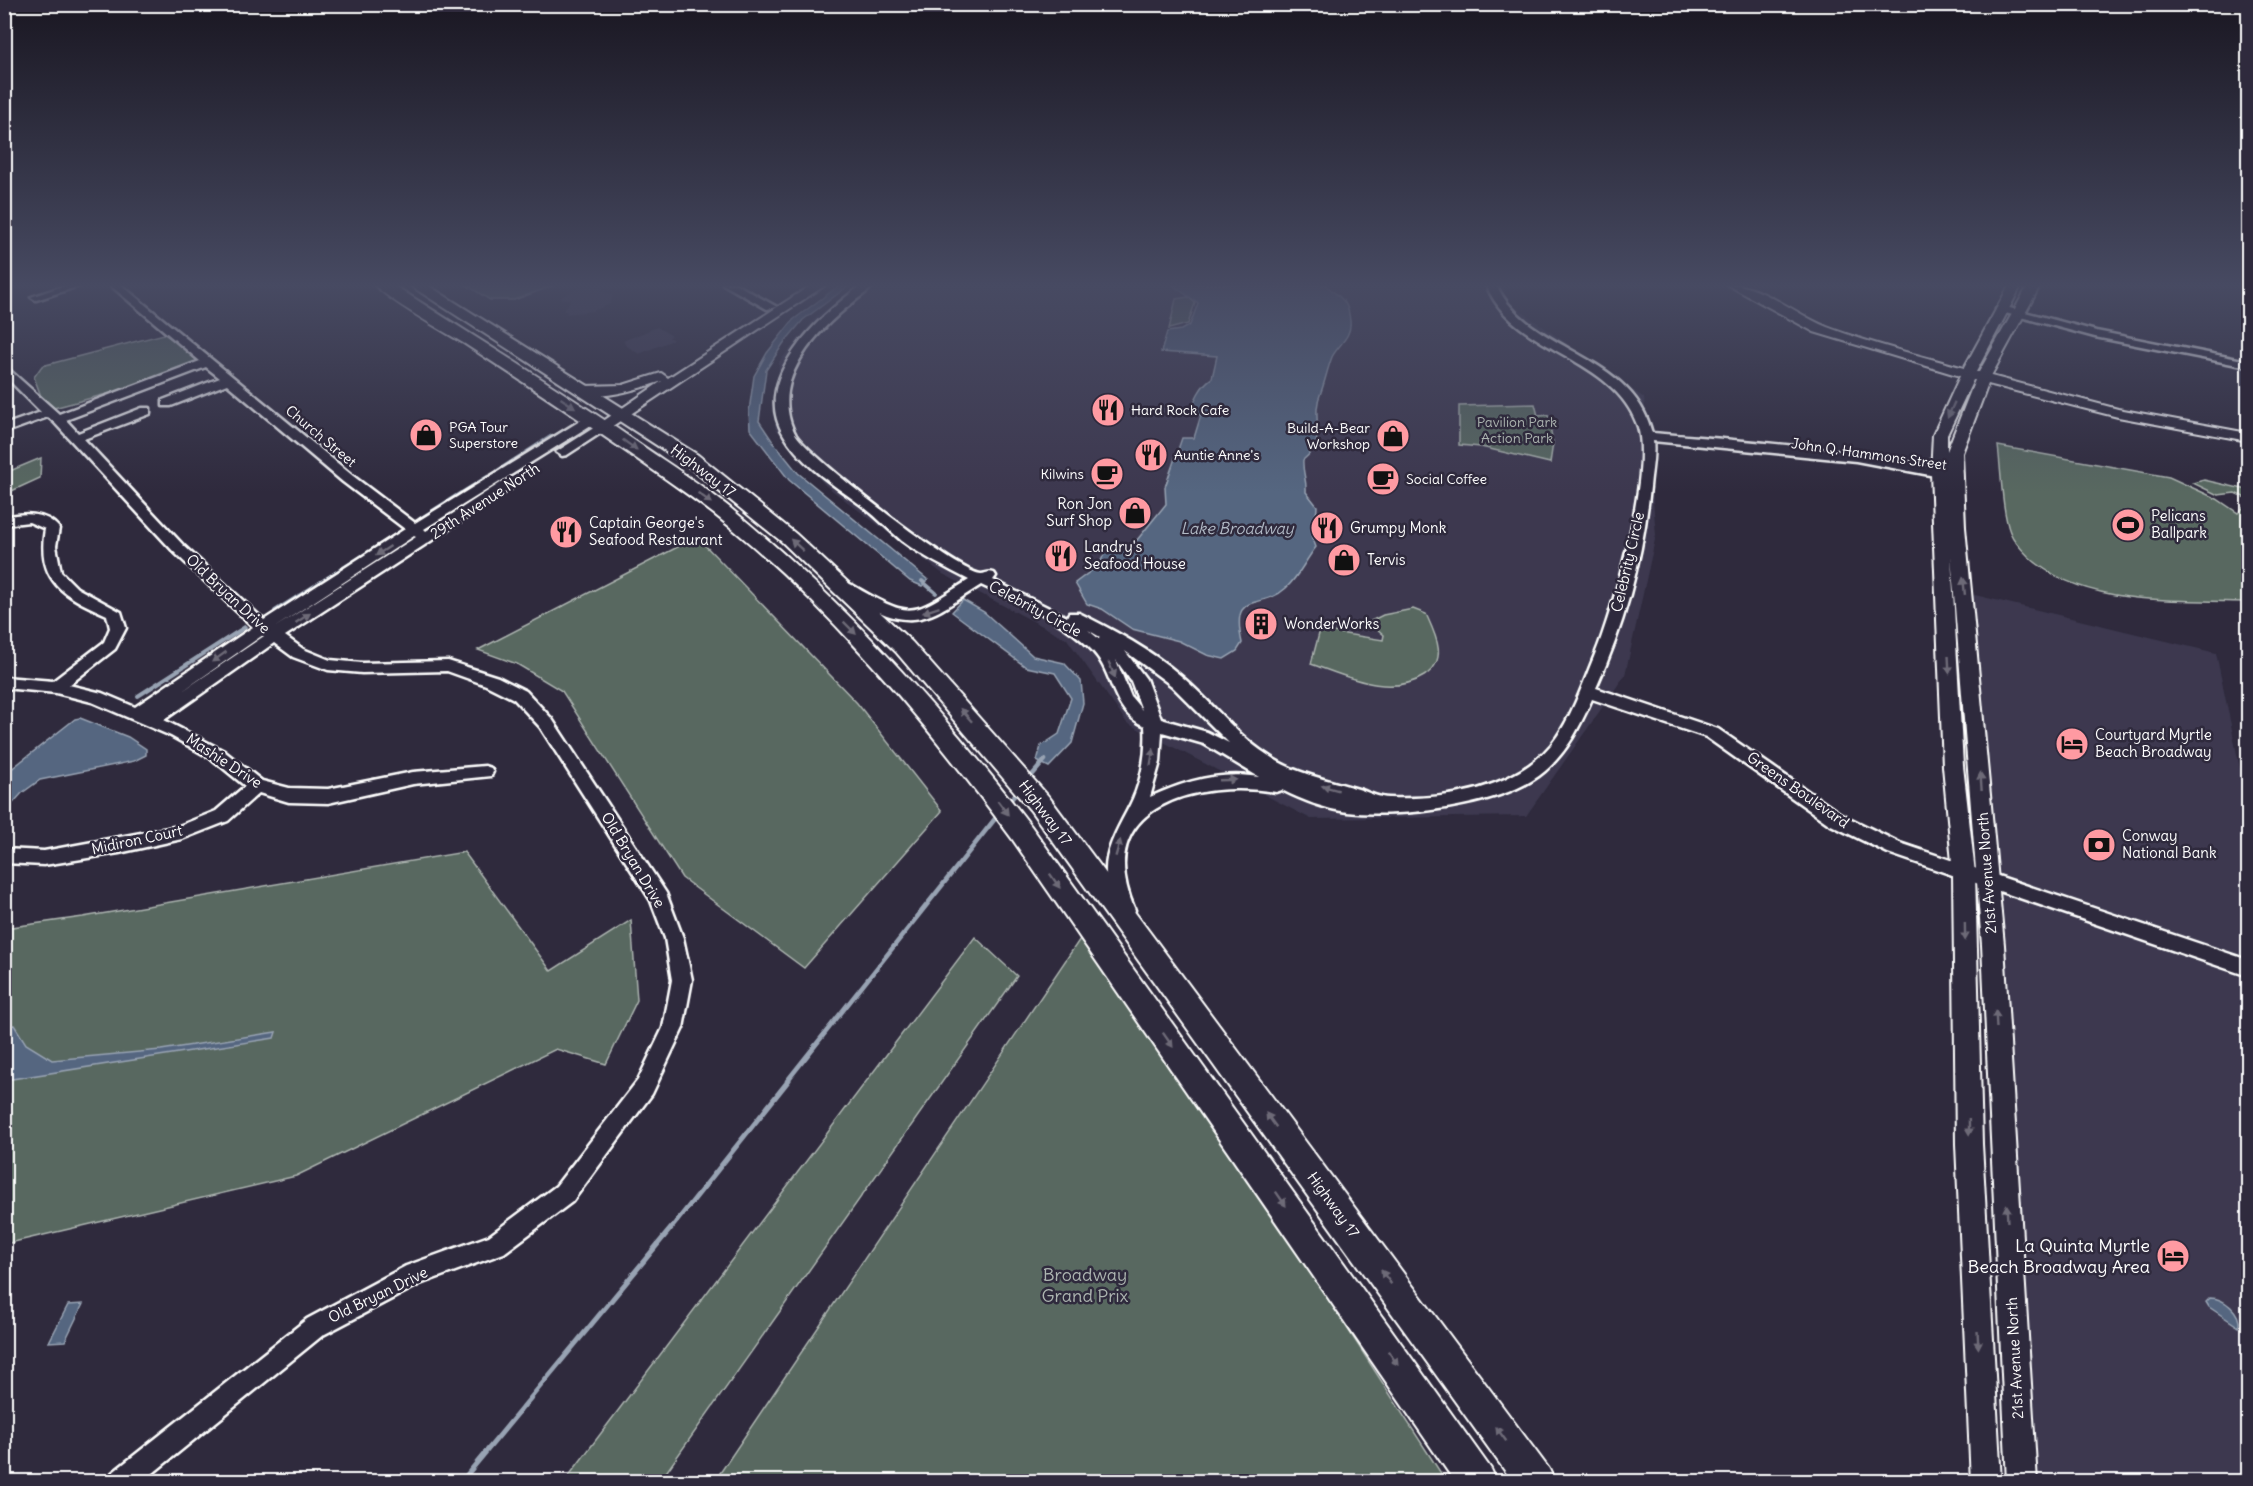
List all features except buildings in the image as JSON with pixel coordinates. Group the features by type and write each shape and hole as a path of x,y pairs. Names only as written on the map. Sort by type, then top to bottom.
{"highway":[{"name":"Highway 17","path":"499,353 607,417 707,471 789,538 904,647 1004,759 1040,804 1536,1482"},
{"name":"Highway 17","path":"525,353 583,390 607,417 792,573 905,687 1022,833 1479,1482"}],"main road":[{"name":"29th Avenue North","path":"607,417 698,353"},
{"name":"29th Avenue North","path":"607,417 709,353"},
{"path":"1907,353 2100,399 2248,427"},
{"path":"1920,353 2118,413 2248,437"},
{"name":"21st Avenue North","path":"1986,1482 1969,1144 1976,877 1953,766 1944,478 1954,453 1978,372 1988,353"},
{"path":"583,390 624,389 662,377"},
{"name":"21st Avenue North","path":"1944,478 2022,1482"}],"street":[{"name":"Church Street","path":"198,353 414,531 428,537"},
{"name":"Celebrity Circle","path":"798,353 788,371 782,393 782,411 790,435 809,457 889,520 907,538 1130,647 1176,681 1224,728 1272,767 1305,781 1365,796 1386,806"},
{"name":"Celebrity Circle","path":"987,578 1091,640 1105,655 1128,706 1145,720 1177,727 1209,739 1291,789 1342,805 1366,809 1430,805 1461,800 1512,785 1543,765 1559,748 1573,724 1620,607 1638,526 1647,441 1635,408 1615,386 1572,353"},
{"path":"2196,353 2248,364"},
{"path":"4,429 54,416 208,362"},
{"name":"Old Bryan Drive","path":"4,368 76,438 178,548 268,632 298,653 328,665 362,668 448,666 492,681 520,695 546,723 659,898 674,938 682,980 673,1028 645,1087 564,1194 496,1245 414,1274 315,1327 121,1482"},
{"path":"167,403 229,379"},
{"path":"76,438 146,411"},
{"name":"29th Avenue North","path":"143,718 414,531 607,417"},
{"name":"29th Avenue North","path":"268,632 428,537 607,417"},
{"name":"John Q. Hammons Street","path":"1647,441 1944,478"},
{"path":"4,521 28,517 45,521 52,528 48,546 50,568 63,586 114,612 118,628 110,645 56,687"},
{"path":"840,584 884,610 908,615 940,607 987,578"},
{"path":"1093,627 1136,673 1149,698 1153,722 1154,748 1148,780 1116,851 1115,879 1121,900 1141,943"},
{"name":"Mashie Drive","path":"4,682 56,687 96,697 177,732 218,755 256,786 289,795 328,796 413,778 485,771"},
{"name":"Greens Boulevard","path":"1587,691 1712,733 1754,760 1835,819 1894,848 2248,968"},
{"path":"1135,813 1168,794 1216,781 1254,781 1291,789"},
{"name":"Midiron Court","path":"4,855 44,858 119,846 182,832 222,816 256,786"}],"shaded area":[{"path":"786,353 1581,353 1644,398 1656,535 1625,675 1526,816 1311,819 1127,723 1067,639 943,574 825,485 775,428 779,362"},
{"path":"1975,595 2216,653 2248,807 2248,1481 2022,1481 1965,599"}],"green space":[{"path":"90,353 195,353 209,362 129,388 46,410 34,377 42,366"},
{"name":"Pavilion Park Action Park","path":"1535,404 1538,416 1548,415 1553,443 1550,463 1481,447 1459,445 1459,406"},
{"name":"Pelicans Ballpark","path":"1998,446 2169,477 2217,499 2238,513 2248,503 2248,602 2133,598 2077,585 2052,573 2029,557 2010,532 2003,502"},
{"path":"41,458 40,478 5,494 5,473"},
{"path":"2204,480 2248,490 2248,499 2235,493 2218,495 2193,483"},
{"path":"697,537 857,703 942,811 804,968 682,878 562,691 517,664 478,650"},
{"path":"1413,609 1426,614 1438,647 1436,663 1432,670 1424,676 1411,682 1382,685 1353,679 1311,664 1320,630 1383,640 1384,635 1369,622 1383,615"},
{"path":"464,852 551,971 631,920 637,1000 606,1064 556,1049 296,1176 5,1244 5,928 83,917"},
{"name":"Broadway Grand Prix","path":"1088,927 1446,1481 714,1482"},
{"path":"975,937 1017,976 660,1481 565,1481"}],"water":[{"path":"767,353 777,353 766,370 759,421 798,473 928,580 922,586 910,581 789,480 750,429 749,411 754,376"},
{"name":"Lake Broadway","path":"1180,353 1335,353 1318,402 1316,444 1303,460 1306,492 1317,506 1313,531 1316,547 1286,588 1276,595 1244,608 1240,615 1239,626 1242,643 1237,651 1224,659 1207,655 1179,641 1132,629 1102,609 1087,604 1075,583 1099,565 1107,548 1119,549 1133,545 1166,504 1165,487 1182,438 1194,438 1201,415 1191,414 1192,409 1201,389 1212,378 1217,356"},
{"path":"963,600 984,612 1033,656 1064,663 1081,681 1083,703 1072,743 1049,767 1037,761 1041,746 1059,734 1071,698 1055,673 1026,667 952,612"},
{"path":"80,718 128,737 146,749 146,755 134,761 40,780 22,793 5,812 5,774 75,719"},
{"path":"14,1025 26,1044 52,1060 161,1050 276,1032 274,1038 5,1080 5,1026"},
{"path":"2210,1298 2221,1300 2234,1311 2239,1327 2209,1307 2206,1302"},
{"path":"83,1304 65,1341 49,1342 68,1305"}],"waterway":[{"path":"498,470 551,436"},
{"path":"459,494 488,476"},
{"path":"420,519 461,493"},
{"path":"275,611 402,531"},
{"path":"922,581 936,593"},
{"path":"138,696 245,627"},
{"path":"1028,780 1045,760"},
{"path":"1008,803 1019,790"},
{"path":"787,1081 998,815"},
{"path":"461,1482 677,1221 789,1080"}],"place":[{"name":"Hard Rock Cafe","path":"1108,410"},
{"name":"PGA Tour Superstore","path":"426,435"},
{"name":"Build-A-Bear Workshop","path":"1393,436"},
{"name":"Auntie Anne's","path":"1151,455"},
{"name":"Kilwins","path":"1107,474"},
{"name":"Social Coffee","path":"1383,479"},
{"name":"Ron Jon Surf Shop","path":"1135,513"},
{"name":"Pelicans Ballpark","path":"2128,525"},
{"name":"Grumpy Monk","path":"1327,528"},
{"name":"Captain George's Seafood Restaurant","path":"566,532"},
{"name":"Landry's Seafood House","path":"1061,556"},
{"name":"Tervis","path":"1344,560"},
{"name":"WonderWorks","path":"1261,624"},
{"name":"Courtyard Myrtle Beach Broadway","path":"2072,744"},
{"name":"Conway National Bank","path":"2099,845"},
{"name":"La Quinta Myrtle Beach Broadway Area","path":"2173,1256"}]}
